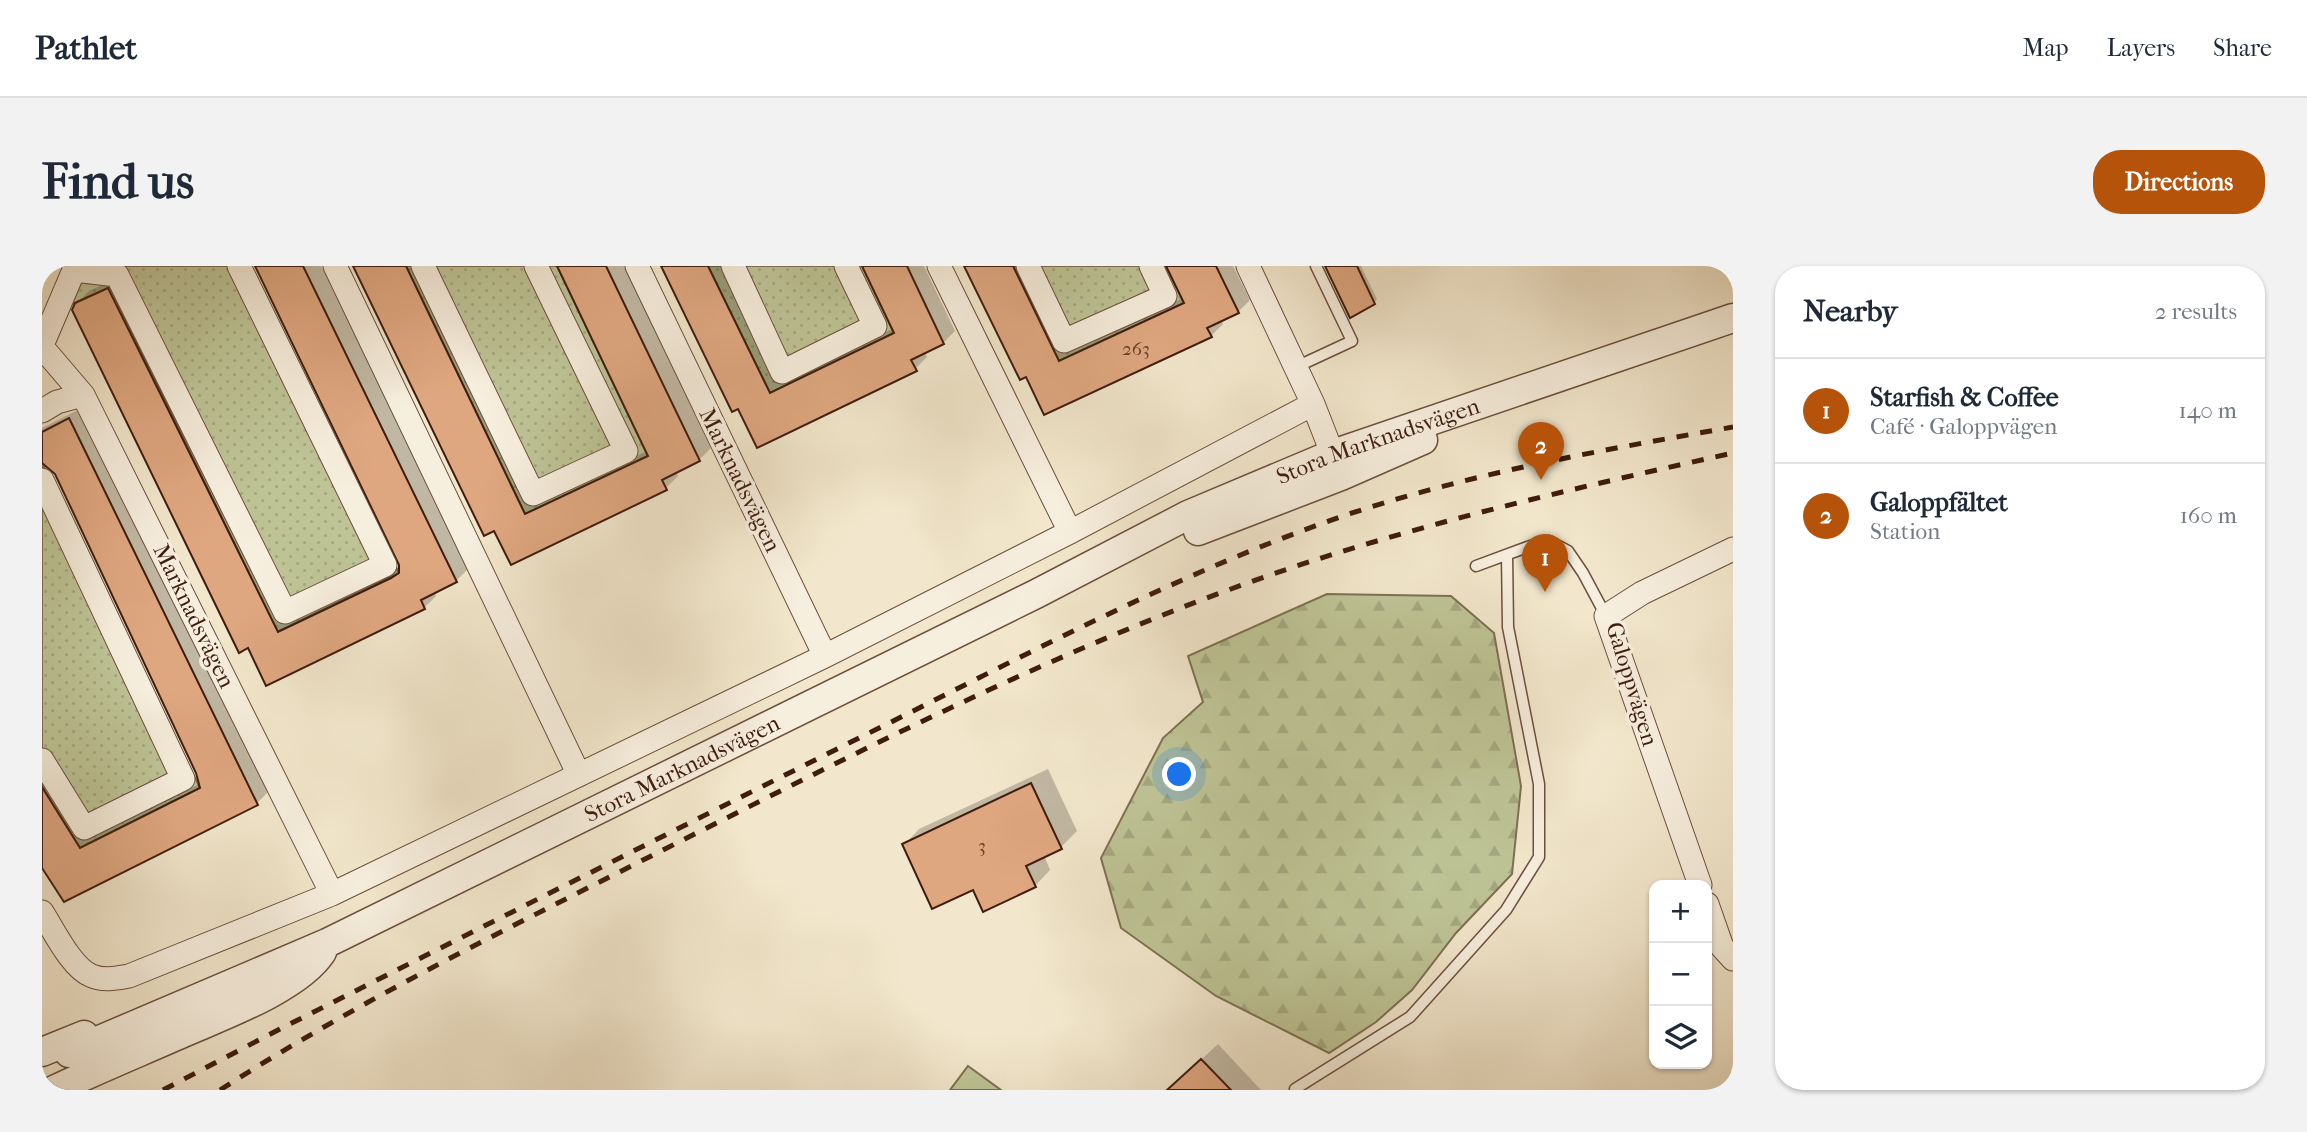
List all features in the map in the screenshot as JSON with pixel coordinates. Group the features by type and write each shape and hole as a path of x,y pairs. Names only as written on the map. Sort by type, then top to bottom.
{"street":[{"path":"42,346 74,270 117,275 285,612 385,565 239,266"},
{"path":"335,266 579,775"},
{"path":"423,266 533,494 626,451 536,266"},
{"name":"Marknadsvägen","path":"637,266 825,656"},
{"path":"733,266 782,372 875,326 846,266"},
{"path":"939,266 1070,532"},
{"path":"1028,266 1064,341 1165,296 1151,266"},
{"path":"1248,266 1313,404 1337,465"},
{"name":"Stora Marknadsvägen","path":"56,1052 292,944 327,943 1036,594 1337,465 1733,318"},
{"name":"Stora Marknadsvägen","path":"1337,465 1446,431 1650,359 1733,339"},
{"name":"Marknadsvägen","path":"42,346 83,395 332,894"},
{"path":"42,411 57,402 83,395"},
{"path":"42,912 79,967 92,976 109,979 130,976 332,894 579,775 825,656 1070,532 1313,404"},
{"path":"42,480 183,779 84,828 42,760"},
{"name":"Galoppvägen","path":"1698,880 1605,616 1642,593 1733,550"},
{"path":"1712,918 1722,947 1733,959"},
{"name":"Stora Marknadsvägen","path":"54,1090 239,1009 297,978 315,962 327,943"}],"lane":[{"path":"1296,367 1352,341 1316,266"},
{"path":"1476,566 1549,541 1569,551 1605,616"},
{"path":"1295,1089 1410,1017 1506,910 1539,858 1539,784 1508,626 1507,555"}],"green space":[{"path":"74,266 250,266 399,573 277,632 110,287 70,305"},
{"path":"406,266 557,266 648,456 525,514"},
{"path":"708,266 862,266 894,333 770,393"},
{"path":"1013,266 1166,266 1184,303 1059,361"},
{"path":"42,463 200,788 80,848 42,787"},
{"path":"1327,594 1451,596 1494,633 1521,786 1512,874 1456,933 1412,990 1376,1022 1329,1053 1216,996 1121,928 1101,858 1163,738 1203,702 1188,656"},
{"path":"968,1066 1001,1090 950,1090"}],"building":[{"path":"255,266 303,266 457,582 421,600 425,609 266,686 248,648 239,653 72,310 75,303 108,288 278,632 391,578 399,573 399,565"},
{"path":"353,266 406,266 525,514 648,456 557,266 606,266 700,461 662,480 667,490 511,565 494,531 484,536"},
{"path":"661,266 708,266 770,393 894,333 862,266 907,266 944,344 911,360 917,371 757,448 738,409 732,412"},
{"path":"964,266 1013,266 1059,361 1184,303 1166,266 1216,266 1239,313 1207,328 1212,337 1044,415 1026,377 1020,380"},
{"path":"1325,266 1357,266 1375,304 1350,318"},
{"path":"69,418 258,805 64,902 42,868 42,787 80,848 200,788 196,773 55,474 42,463 42,432"},
{"path":"1031,783 1062,849 1026,866 1036,887 983,912 973,890 932,909 902,844"},
{"path":"1201,1059 1231,1090 1167,1090"}],"railway":[{"path":"163,1090 1045,645 1224,562 1346,515 1441,487 1586,454 1733,427"},
{"path":"220,1090 381,995 546,909 899,732 1146,622 1230,589 1418,529 1733,453"}],"place":[{"name":"Galoppfältet","path":"1541,480"},
{"name":"Starfish & Coffee","path":"1545,592"}]}
